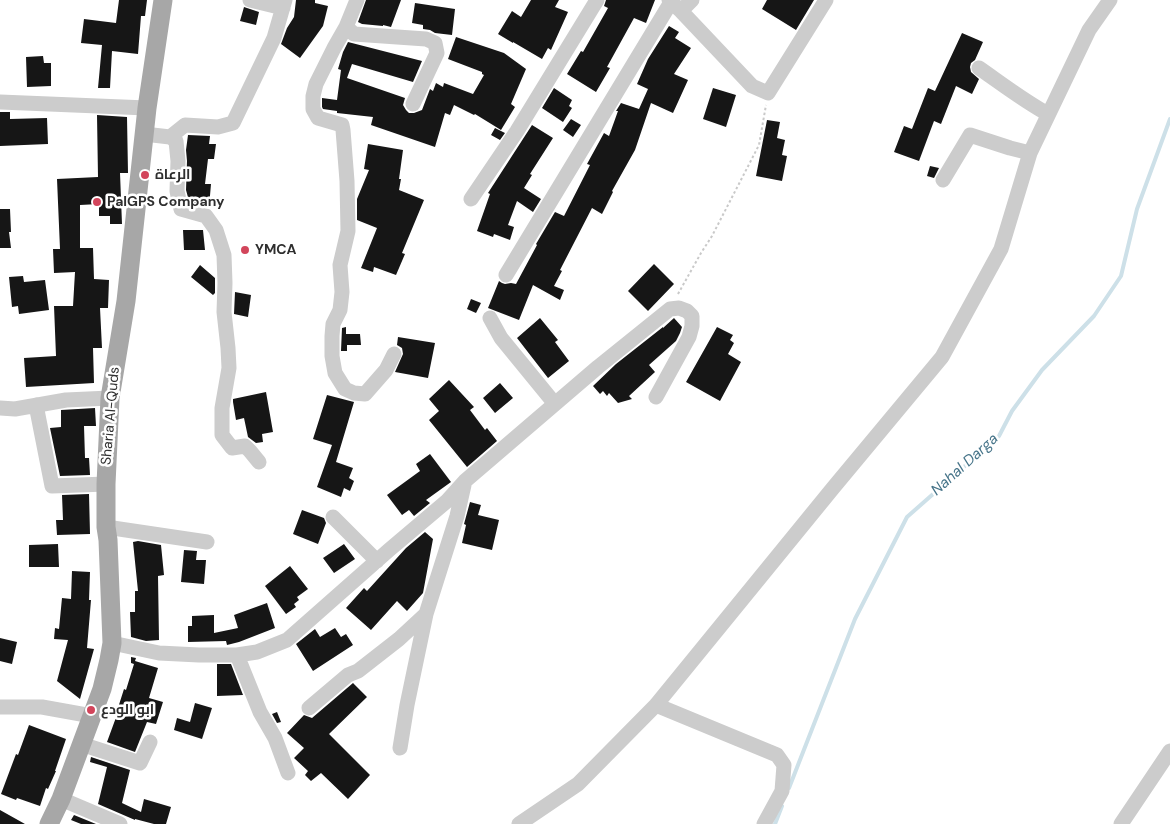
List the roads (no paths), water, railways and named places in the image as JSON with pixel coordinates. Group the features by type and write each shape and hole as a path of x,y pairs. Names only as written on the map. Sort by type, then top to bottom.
{"main road":[{"name":"Sharia Al-Quds","path":"49,824 61,799 102,689 112,643 106,528 110,398 126,301 147,108 163,0"}],"street":[{"path":"170,137 185,125 218,127 233,123 274,38 284,4 250,0"},
{"path":"357,0 312,96 313,108 318,118 342,125 345,147 348,231 340,265 342,292 340,310 333,324 332,356 335,373 345,389 354,393 365,394 386,370 394,354"},
{"path":"471,199 517,131 596,0"},
{"path":"506,275 673,4 692,0"},
{"path":"673,4 752,86 768,93 826,0"},
{"path":"519,824 578,784 656,705 942,357 1001,249 1030,152 1089,30 1110,0"},
{"path":"346,27 354,34 426,39 435,43 438,52 413,104"},
{"path":"979,68 1027,102 1048,114"},
{"path":"0,102 147,108"},
{"path":"144,134 170,137 176,140 178,161 177,191 180,209 206,216 216,230 224,255 224,312 229,368 222,408 222,435 232,448 245,446 259,462"},
{"path":"943,180 970,135 1010,148 1030,152"},
{"path":"112,643 158,653 237,655 257,652 287,640 447,501 465,481 555,404 670,309 679,308 686,310 692,316 689,337 656,397"},
{"path":"490,318 501,338 555,404"},
{"path":"0,408 14,409 66,400 110,398"},
{"path":"36,405 52,486 106,484"},
{"path":"400,748 426,614 457,516 465,481"},
{"path":"333,517 378,561"},
{"path":"106,528 207,542"},
{"path":"309,708 348,675 358,671 399,639 426,614"},
{"path":"237,655 260,712 275,738 288,773"},
{"path":"656,705 777,755 784,765 782,791 764,824"},
{"path":"0,707 42,707 92,716"},
{"path":"82,744 140,763 150,742"},
{"path":"1121,824 1170,751"},
{"path":"61,799 120,824"}],"waterway":[{"name":"Nahal Darga","path":"789,788 855,619 907,517 999,436 1012,411 1042,370 1094,316 1121,276 1137,209 1170,119"},
{"name":"Nahal Darga","path":"775,824 782,806"}],"place":[{"name":"الرعاة","path":"145,175"},
{"name":"PalGPS Company","path":"97,202"},
{"name":"YMCA","path":"245,250"},
{"name":"ابو الودع","path":"91,710"}]}
